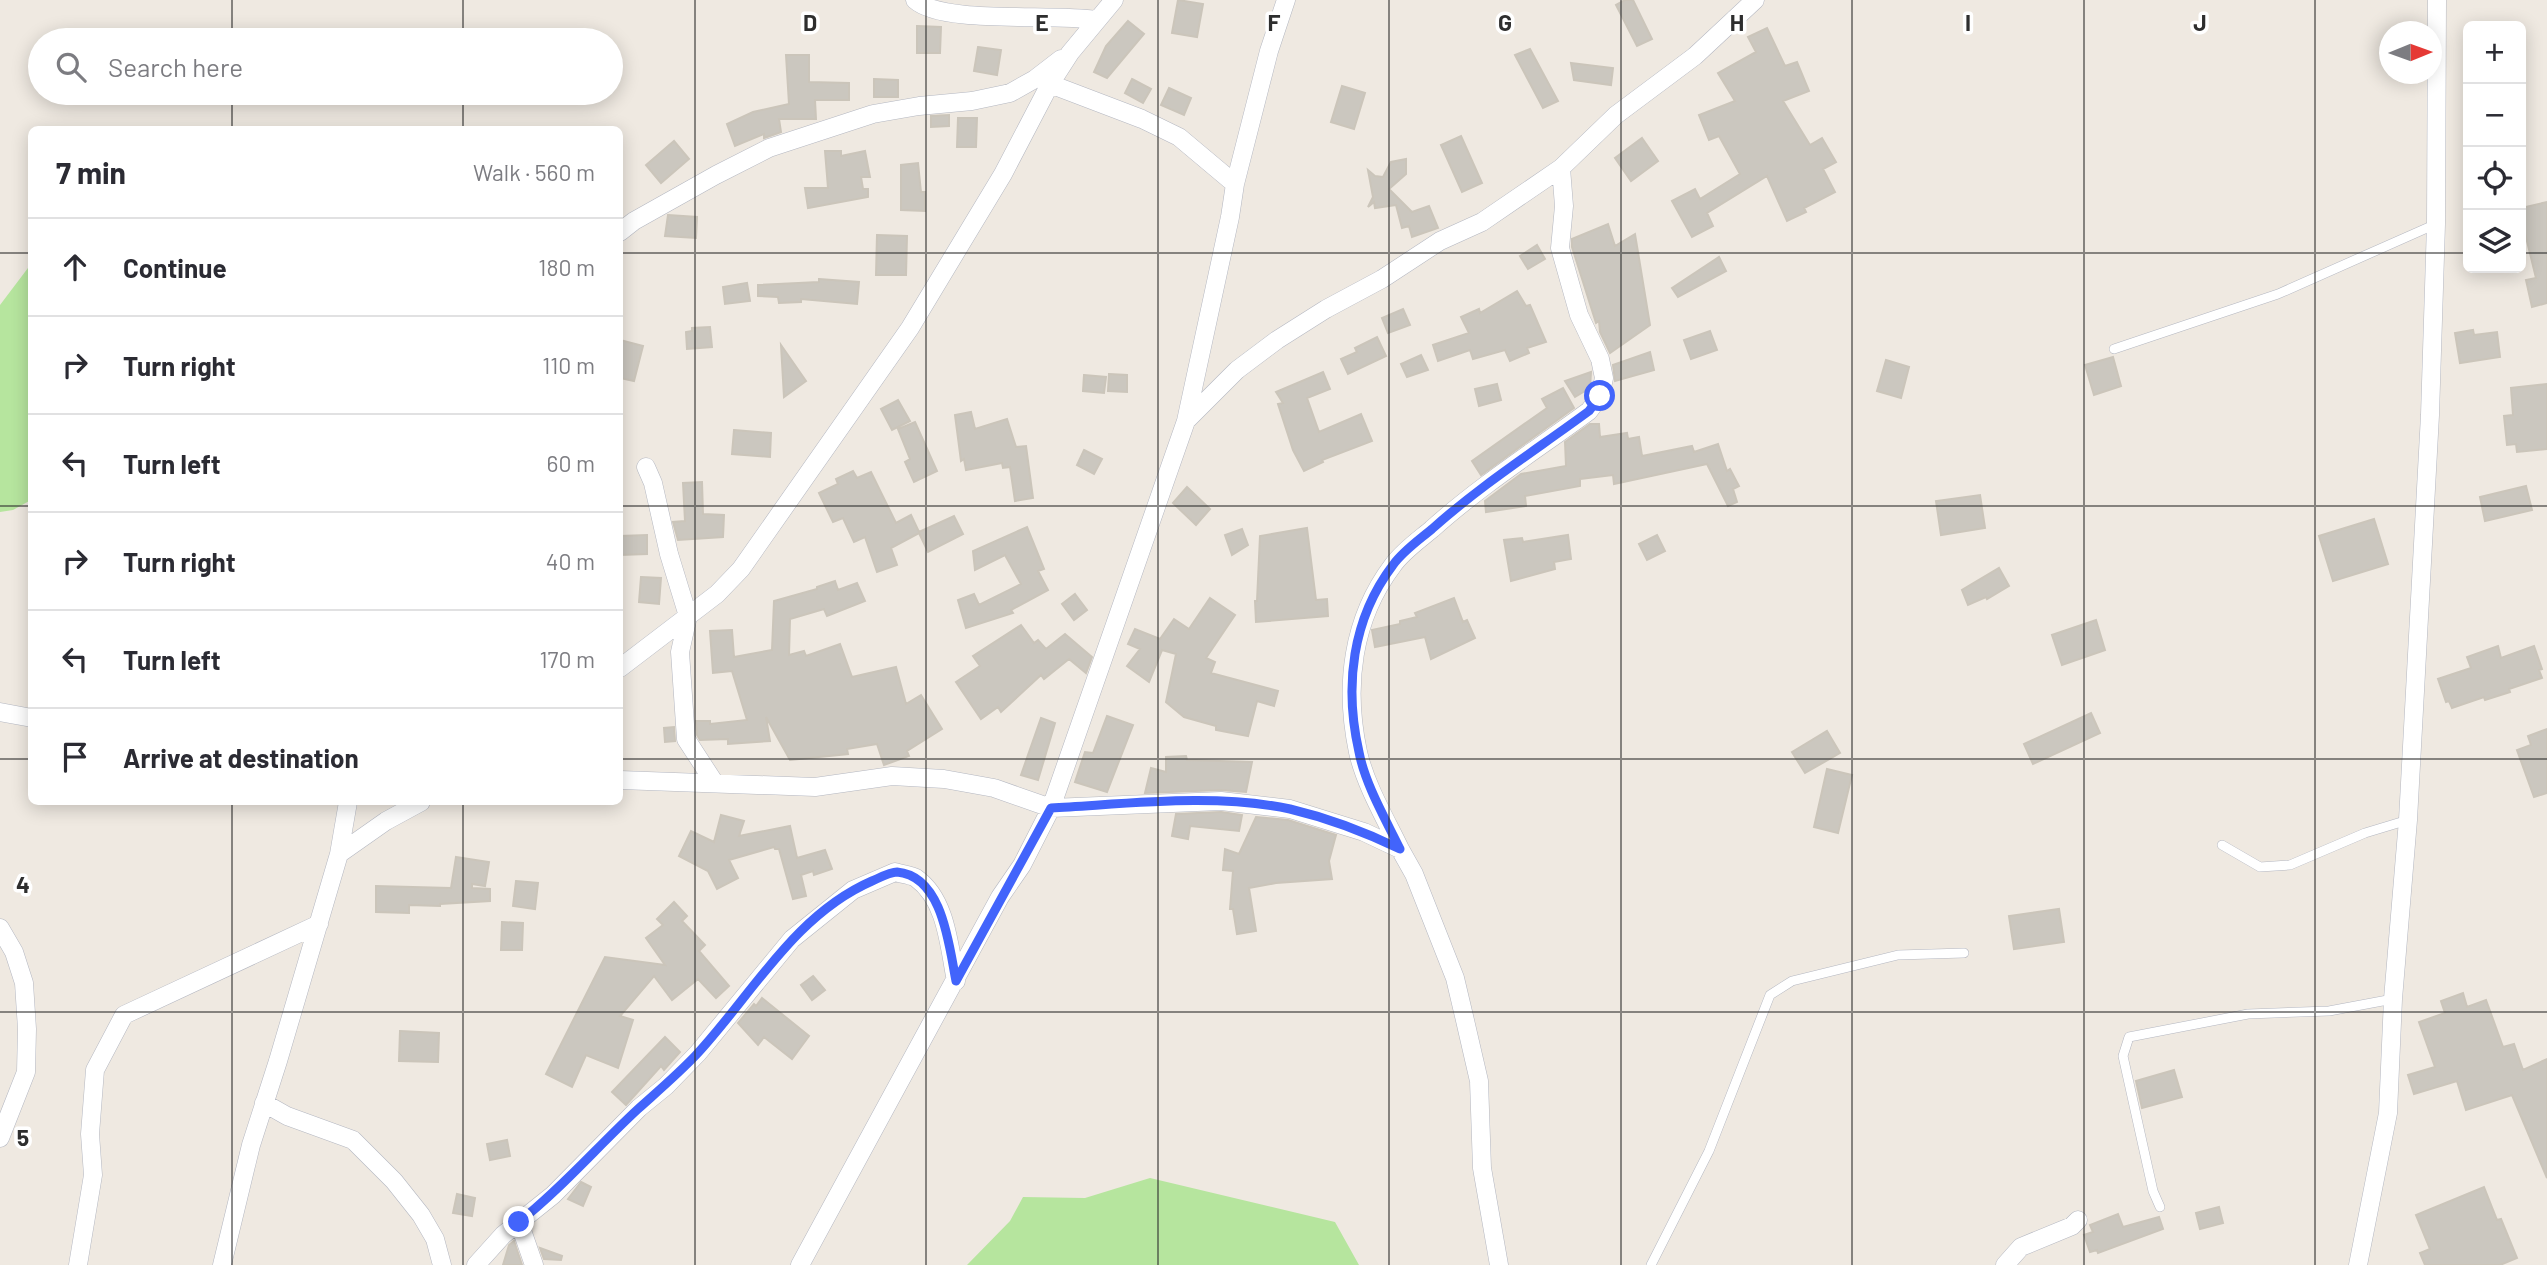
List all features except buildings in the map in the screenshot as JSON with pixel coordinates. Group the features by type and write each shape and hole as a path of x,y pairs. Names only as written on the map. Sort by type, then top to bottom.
{"street":[{"path":"915,0 921,5 961,16 1074,16 1105,7"},
{"path":"800,1265 1051,808 1186,421 1235,184 1269,51 1286,0"},
{"path":"1186,421 1237,370 1277,340 1440,242 1482,222 1561,168 1616,115 1695,56 1755,0"},
{"path":"2358,1265 2388,1113 2393,999 2408,820 2423,576 2436,224 2437,0"},
{"path":"623,666 717,594 741,569 909,328 1003,174 1050,83 1105,7"},
{"path":"623,230 716,175 769,148 873,114 972,101 1010,93 1035,79 1070,52"},
{"path":"1050,83 1142,119 1179,137 1235,184"},
{"path":"1499,1265 1482,1168 1479,1081 1455,978 1414,874 1379,805 1359,754 1352,711 1352,676 1356,642 1364,615 1394,563 1459,505 1589,411 1600,396 1604,378 1600,359 1579,315 1560,248 1564,206 1561,168"},
{"path":"646,467 653,483 669,554 688,616 680,652 686,738 714,782"},
{"path":"623,780 816,787 892,776 944,779 995,788 1051,808 1221,801 1290,809 1364,832 1400,849"},
{"path":"222,1265 251,1144 339,854 347,805"},
{"path":"339,854 386,821 415,805"},
{"path":"476,1265 502,1236 553,1195 698,1053 792,939 853,890 895,872 915,878 933,896 944,920 956,981"},
{"path":"78,1265 93,1175 90,1133 95,1070 124,1015 319,924"},
{"path":"0,928 14,952 23,983 27,1028 26,1072 0,1138"},
{"path":"264,1102 287,1116 352,1140 394,1181 421,1215 435,1239 442,1265"},
{"path":"2005,1265 2021,1247 2072,1226 2078,1220"},
{"path":"519,1222 534,1265"}],"lane":[{"path":"2114,349 2277,294 2436,224"},
{"path":"2222,845 2260,867 2290,865 2365,833 2408,820"},
{"path":"1650,1265 1709,1151 1770,995 1792,981 1898,955 1964,953"},
{"path":"2160,1207 2123,1056 2129,1037 2248,1014 2329,1011 2393,999"}],"green space":[{"path":"28,268 28,502 13,510 0,512 0,305"},
{"path":"1150,1178 1335,1222 1359,1265 967,1265 1010,1221 1023,1197 1085,1198"}],"route":[{"path":"519,1222 553,1195 698,1053 792,939 853,890 895,872 915,878 933,896 944,920 956,981 1051,808 1221,801 1290,809 1364,832 1400,849 1359,754 1352,711 1356,642 1364,615 1394,563 1459,505 1589,411 1600,396"}]}
